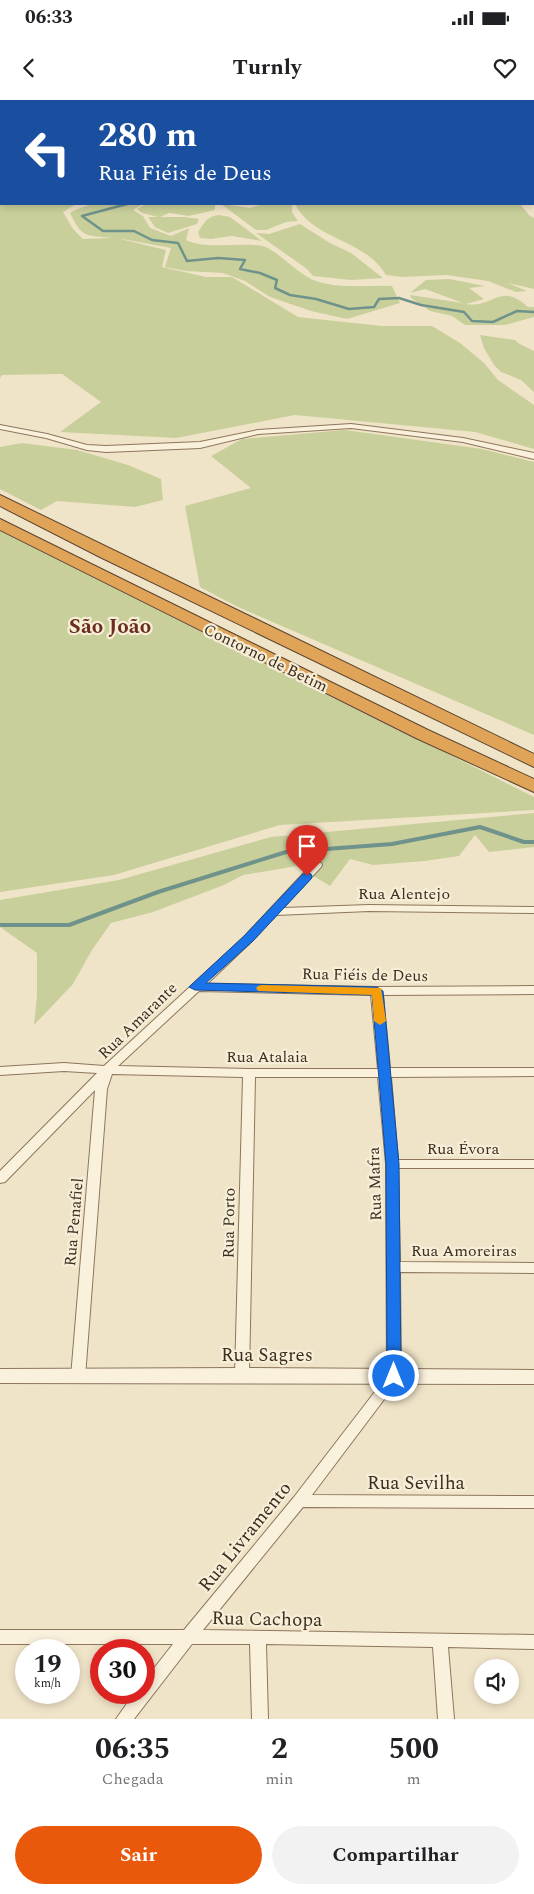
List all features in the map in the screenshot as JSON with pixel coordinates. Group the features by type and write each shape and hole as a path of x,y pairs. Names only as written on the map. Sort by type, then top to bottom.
{"highway":[{"name":"Contorno de Betim","path":"0,500 106,554 273,633 534,761"},
{"name":"Contorno de Betim","path":"0,524 413,729 534,786"}],"street":[{"path":"0,427 48,436 87,447 106,449 200,444 258,432 351,426 463,440 534,456"},
{"name":"Rua Amarante","path":"0,1178 108,1070 248,939 317,865"},
{"name":"Rua Alentejo","path":"275,912 370,908 534,910"},
{"name":"Rua Fiéis de Deus","path":"195,987 377,991 534,990"},
{"name":"Rua Mafra","path":"377,991 392,1164 394,1376"},
{"name":"Rua Atalaia","path":"0,1071 64,1067 108,1070 248,1073 534,1072"},
{"name":"Rua Penafiel","path":"78,1377 101,1089 108,1070"},
{"name":"Rua Porto","path":"242,1375 248,1073"},
{"name":"Rua Évora","path":"392,1164 534,1164"},
{"name":"Rua Amoreiras","path":"393,1267 534,1268"},
{"name":"Rua Sagres","path":"0,1376 242,1375 534,1378"},
{"name":"Rua Livramento","path":"124,1719 187,1638 299,1501 394,1376"},
{"name":"Rua Sevilha","path":"299,1501 534,1502"},
{"path":"258,1637 260,1719"},
{"name":"Rua Cachopa","path":"0,1638 258,1637 534,1642"},
{"path":"440,1641 446,1719"}],"green space":[{"path":"0,205 74,205 63,212 73,229 83,239 112,238 91,236 82,232 70,213 92,205 141,205 133,210 143,216 150,228 171,236 189,228 186,240 194,243 203,245 262,246 274,252 302,274 316,281 344,286 392,286 400,303 347,319 311,311 270,297 245,281 223,273 186,271 165,267 171,248 116,238 166,250 162,267 206,277 232,277 298,317 382,326 432,326 460,343 484,363 498,380 534,405 534,449 475,432 295,415 176,438 60,432 101,402 62,374 2,375 0,378"},
{"path":"144,205 215,205 215,210 189,216 169,213 160,217 199,219 197,224 168,233 155,227 148,217 158,217 142,213 137,209"},
{"path":"222,205 250,208 260,205 292,205 292,212 298,221 286,222 266,230 256,230"},
{"path":"296,205 521,205 534,218 534,289 508,283 527,291 516,292 488,281 446,275 402,277 386,275 377,263 365,254 326,233 303,216"},
{"path":"219,215 230,217 262,241 232,236 211,239 200,238 198,232 204,223 209,218"},
{"path":"300,224 330,243 351,253 383,278 351,280 313,276 307,269 256,233 269,234"},
{"path":"449,279 485,286 469,288 484,299 466,304 483,303 503,296 510,296 528,307 534,307 534,317 505,325 465,325 452,316 430,311 411,298 410,295 463,303 425,289 410,293 426,280"},
{"path":"480,335 515,340 534,351 534,392 521,380 501,372 494,365 484,348"},
{"path":"345,430 482,449 534,462 534,735 238,607 200,587 185,506 251,488 211,456 242,439"},
{"path":"22,443 77,450 128,465 161,479 163,500 135,507 57,501 41,510 0,489 0,447"},
{"path":"0,529 534,797 534,810 280,825 114,875 0,892"},
{"path":"534,813 534,847 489,852 475,835 459,856 373,865 350,859 330,886 297,866 243,875 224,885 153,912 111,923 92,950 73,984 34,1025 37,996 37,953 0,927 0,900 119,880 271,837"}],"waterway":[{"path":"123,205 82,216 103,231 134,231 152,240 178,243 187,261 218,258 245,260 240,269 260,273 277,280 275,288 290,295 316,299 349,309 374,307 379,299 399,298 421,305 464,312 472,321 493,322 517,311 534,312"},
{"path":"0,925 69,925 158,892 286,852 392,844 480,827 524,842 534,842"}],"slow traffic":[{"path":"262,988 377,991 380,1021"}],"district":[{"name":"São João","path":"110,626"}],"route":[{"path":"307,876 248,939 195,987 377,991 392,1164 394,1376"}]}
